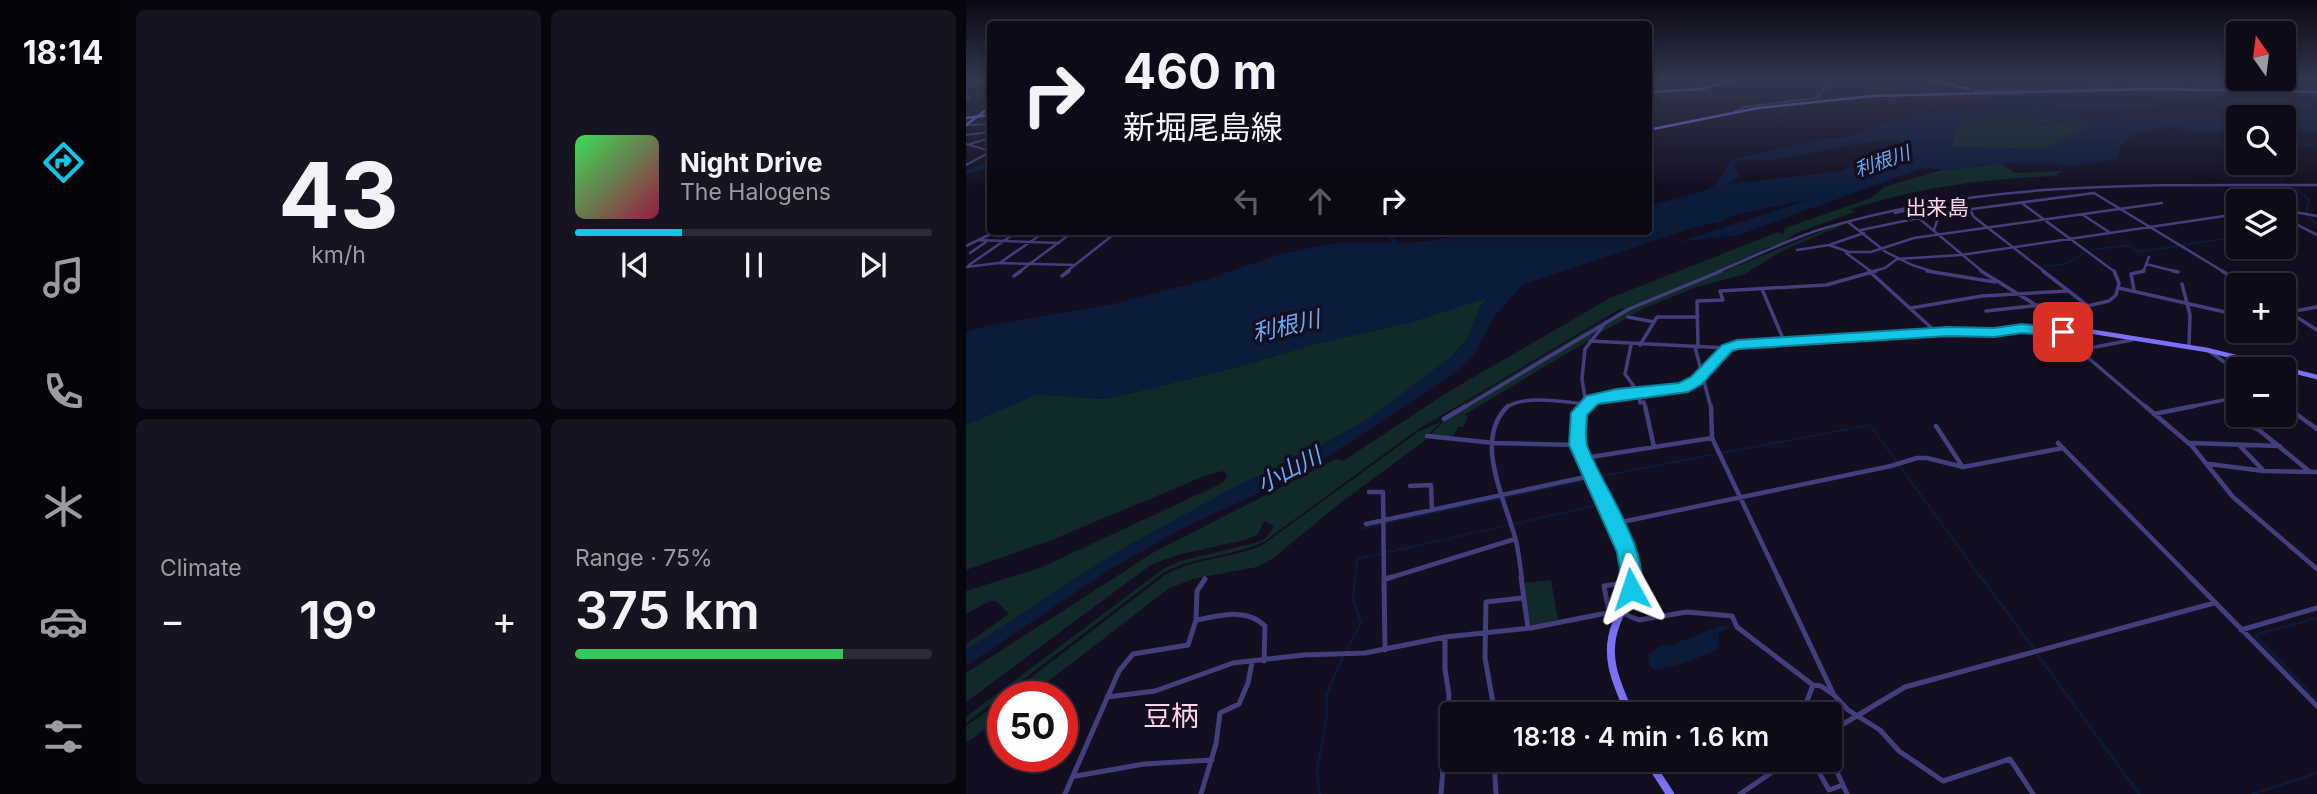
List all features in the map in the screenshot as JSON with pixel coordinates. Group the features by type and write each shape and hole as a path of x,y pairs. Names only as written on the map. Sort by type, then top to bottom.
{"main road":[{"path":"966,118 976,117"},
{"path":"966,125 977,117"},
{"path":"1652,129 1710,117"},
{"path":"1625,702 1612,672 1609,656 1612,637 1632,582 1630,560 1578,445 1579,413 1586,404 1600,397 1682,388 1697,380 1727,348 1737,344 1937,332 1994,332 2022,328 2095,332 2189,346 2238,357"},
{"path":"2296,370 2317,377"},
{"path":"1656,772 1670,794"}],"street":[{"path":"966,125 987,124"},
{"path":"966,135 987,132"},
{"path":"967,145 987,139"},
{"path":"967,145 987,151"},
{"path":"966,165 987,154"},
{"path":"1444,419 1606,321 1675,289 1847,221 1962,196 2105,188 2317,185"},
{"path":"2094,193 2091,191 2105,188"},
{"path":"1972,209 2094,193 2226,274"},
{"path":"1962,196 1972,209 1974,217 2088,306"},
{"path":"1934,230 1943,202"},
{"path":"1986,311 2038,306 2088,306 2106,302 2116,296 2119,288 2116,272 2021,203"},
{"path":"1846,253 1884,251 1914,238 1938,234 2162,203"},
{"path":"1885,213 1908,209 1986,275 2049,313 2079,350 2189,443 2209,464 2233,497 2317,569"},
{"path":"2296,212 2317,216"},
{"path":"2081,214 2110,233"},
{"path":"1797,250 1829,245 1863,231 1918,217 1937,216"},
{"path":"1834,695 1712,438 1711,400 1697,347 1698,301 1723,300 1720,291 1826,285 1885,268 1898,259 1961,255 2226,216"},
{"path":"1847,221 1863,231 1884,251 1914,268 1934,274 2001,282"},
{"path":"2296,224 2317,235"},
{"path":"966,246 989,235"},
{"path":"967,266 1012,235"},
{"path":"999,263 1040,235"},
{"path":"1014,276 1069,235"},
{"path":"1062,276 1113,235"},
{"path":"978,240 1059,243"},
{"path":"970,253 988,241"},
{"path":"1829,245 1846,253 1871,272 1937,332"},
{"path":"2134,290 2131,274 2143,272 2150,257"},
{"path":"967,266 999,263 1075,265"},
{"path":"2146,264 2178,272"},
{"path":"2182,284 2189,305 2192,329 2189,346"},
{"path":"2119,288 2226,313"},
{"path":"1762,289 1784,341"},
{"path":"1911,308 1982,296 2068,290"},
{"path":"2296,310 2317,307"},
{"path":"1640,345 1658,316 1698,317"},
{"path":"1629,317 1654,323"},
{"path":"2296,318 2317,330"},
{"path":"1528,628 1516,539 1493,466 1497,420 1510,404 1586,404 1582,379 1586,349 1606,321"},
{"path":"2079,350 2135,338"},
{"path":"1590,341 1727,348"},
{"path":"1631,345 1625,374 1638,392 1640,402 1644,402 1654,447"},
{"path":"2207,350 2226,363"},
{"path":"2154,414 2226,399"},
{"path":"2296,414 2317,429"},
{"path":"1936,426 1963,467"},
{"path":"2252,427 2314,472"},
{"path":"1427,436 1494,443 1578,445"},
{"path":"1584,458 1712,438"},
{"path":"2058,443 2317,706"},
{"path":"2189,443 2280,446"},
{"path":"2240,446 2264,471"},
{"path":"1614,523 1898,465 1917,458 1963,467 2063,448"},
{"path":"2209,464 2264,471 2314,472"},
{"path":"1366,524 1502,497 1592,475"},
{"path":"1410,486 1431,485 1432,510"},
{"path":"1370,492 1383,492 1385,650"},
{"path":"1385,579 1516,539"},
{"path":"1065,794 1119,671 1133,654 1184,648 1188,645 1196,620 1197,591 1205,579"},
{"path":"1609,612 1604,586 1632,582"},
{"path":"1492,702 1484,633 1486,602 1522,598"},
{"path":"1842,724 1905,687 2214,603"},
{"path":"2241,630 2317,608"},
{"path":"1107,697 1155,691 1223,666 1385,650 1445,637 1528,628 1609,612 1623,612 1640,620 1687,612 1732,616 1737,627 1812,685 1821,686 1834,695 1856,715 1880,730 1899,751 1943,782 2010,759 2033,794"},
{"path":"1196,620 1231,614 1258,618 1265,626 1264,660"},
{"path":"1441,794 1449,695 1445,669 1445,637"},
{"path":"1201,794 1212,760 1221,711 1239,704 1252,662"},
{"path":"1807,702 1811,698 1812,685"},
{"path":"1074,776 1128,764 1172,759 1212,760"},
{"path":"1495,772 1496,794"},
{"path":"1740,794 1772,772"},
{"path":"1819,772 1829,790 1843,786"},
{"path":"1837,772 1847,794"}],"green space":[{"path":"2047,117 2059,121 2026,126 2068,123 2090,126 2043,149 1951,147 1959,129 1975,119"},
{"path":"1999,162 2015,173 2063,171 2056,174 2058,176 2006,179 1928,189 1851,209 1855,212 1794,234 1787,240 1793,240 1762,250 1764,252 1612,317 1625,308 1618,310 1417,430 1265,541 1175,567 1163,573 1021,681 1014,681 1163,569 1180,561 1255,543 1266,538 1274,526 1264,521 1258,534 1245,540 1181,554 1152,564 994,681 987,681 987,686 966,702 966,673 1156,551 1336,459 1343,461 1448,392 1610,298 1778,232 1783,235 1785,228 1871,198 1884,187 1956,166"},
{"path":"1844,222 1848,223 1782,251 1745,274 1696,287 1645,308 1596,335 1606,325 1630,310"},
{"path":"1488,297 1479,309 1467,339 1451,357 1367,420 1300,457 1231,489 1117,552 966,650 966,644 1009,614 996,601 990,601 966,614 966,591 1040,568 1218,485 1225,481 1227,475 1223,471 1207,475 1049,541 966,570 966,425 1037,394 1102,399 1127,394 1241,366 1315,344 1408,323"},
{"path":"1614,314 1558,351 1425,427"},
{"path":"1604,324 1586,342 1464,415 1468,416 1463,427 1458,427 1453,437 1430,435 1446,419"},
{"path":"1442,421 1426,437 1428,438 1339,504 1272,559 1257,567 1192,579 1168,589 1048,681 1027,681 1165,575 1188,565 1261,546 1418,432"},
{"path":"1551,580 1558,620 1531,626 1522,583"},
{"path":"987,701 987,707 966,723 966,717"},
{"path":"987,711 987,728 966,743 966,726"}],"water":[{"path":"1917,117 1984,117 1966,123 1959,129 1952,147 2043,149 2089,126 2068,123 2019,126 2057,121 2046,117 2081,117 2099,122 2123,117 2226,117 2226,132 2193,132 2173,126 2136,133 2120,146 2118,159 2068,167 2052,163 2009,163 1952,170 1923,168 1738,235 1679,242 1811,199 1737,214 1524,284 1495,315 1473,356 1457,372 1304,472 1185,527 1109,570 966,666 966,650 1117,552 1231,489 1300,457 1367,420 1451,357 1467,339 1479,309 1487,298 1408,323 1315,344 1241,366 1127,394 1102,399 1037,394 966,425 966,333 982,327 1113,304 1206,280 1277,255 1324,245 1350,242 1412,243 1466,235 1652,235 1652,205 1715,185 1732,159 1824,139 1843,138 1885,123","holes":["1894,139 1901,144 1891,152 1840,171 1728,184 1739,177 1734,167 1735,162 1774,160 1833,148"]},
{"path":"2296,117 2317,117 2317,131 2296,130"},
{"path":"1723,625 1729,628 1719,633 1718,649 1672,666 1655,670 1650,667 1648,656 1661,645 1669,646"}],"waterway":[{"path":"2296,143 2317,146"},
{"path":"966,172 987,166"},
{"path":"2280,175 2282,180"},
{"path":"2295,188 2309,200 2306,212 2317,226"},
{"path":"1390,235 1398,247"},
{"path":"2182,245 2226,238"},
{"path":"2091,250 2128,245 2139,252 2178,246"},
{"path":"2041,267 2066,264 2085,252"},
{"path":"1722,453 1870,425 1982,579"},
{"path":"1597,477 1716,454"},
{"path":"1359,529 1590,479"},
{"path":"1609,502 1620,521"},
{"path":"1514,524 1601,504"},
{"path":"1355,579 1357,559 1509,525"},
{"path":"1346,651 1361,623 1353,600 1355,577"},
{"path":"1981,577 2034,649"},
{"path":"2317,618 2255,635 2317,700"},
{"path":"2037,654 2139,794"},
{"path":"1320,794 1317,771 1327,713 1327,694 1343,656"},
{"path":"2253,794 2317,773"}],"district":[{"name":"出来島","path":"1937,208"},
{"name":"豆柄","path":"1171,716"}],"route":[{"path":"1631,589 1630,560 1578,445 1579,413 1592,400 1617,394 1674,390 1690,385 1727,348 1737,344 1948,331 1994,332 2022,328 2063,332"}],"water label":[{"name":"利根川","path":"1882,161"},
{"name":"利根川","path":"1286,326"},
{"name":"小山川","path":"1289,470"}]}
